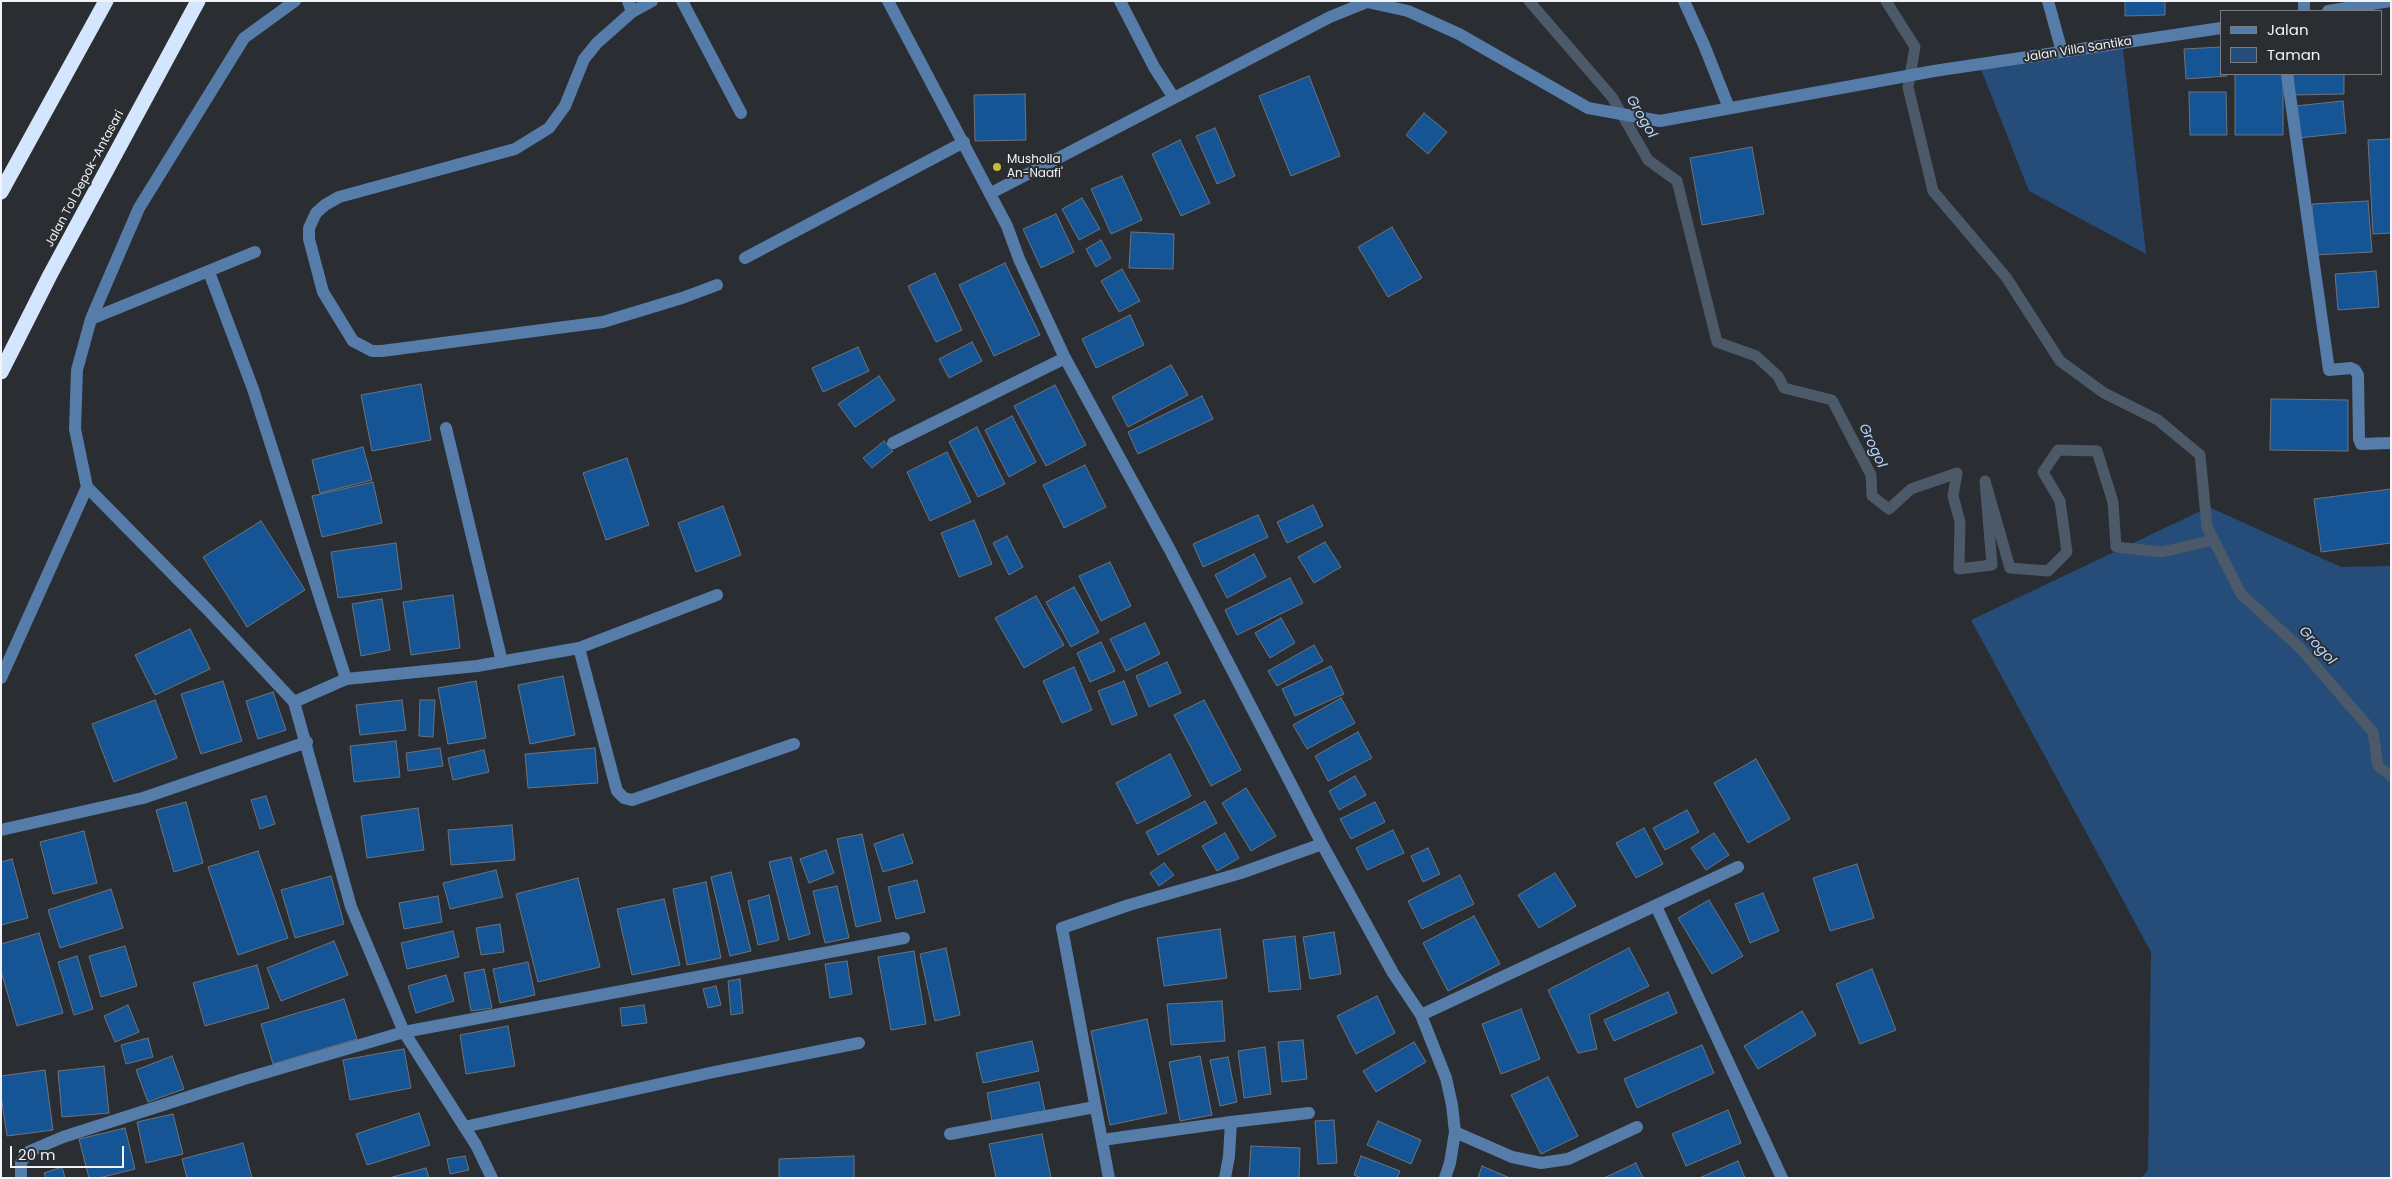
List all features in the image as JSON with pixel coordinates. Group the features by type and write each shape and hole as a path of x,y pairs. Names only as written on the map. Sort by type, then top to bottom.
{"highway":[{"path":"1,192 106,1"},
{"name":"Jalan Tol Depok–Antasari","path":"1,372 50,275 198,1"}],"street":[{"path":"295,1 244,38 139,208 90,318 77,370 75,429 87,487 208,610 294,702 307,742 351,907 404,1032 464,1127 492,1178"},
{"path":"652,1 630,7 584,59 565,106 549,128 515,149 339,197 325,204 316,213 308,228 308,239 323,292 353,341 372,351 603,322 682,298 718,284"},
{"path":"682,1 741,113"},
{"path":"888,1 991,193 1065,358 1170,550 1322,844 1393,973 1421,1014 1446,1078 1455,1132 1445,1178"},
{"path":"1120,1 1154,67 1174,98"},
{"path":"1684,1 1730,108"},
{"path":"2048,1 2062,52"},
{"path":"2334,10 2390,1"},
{"path":"991,193 1330,17 1366,2"},
{"name":"Jalan Villa Santika","path":"1366,2 1408,11 1459,34 1588,108 1660,121 1934,71 2220,28"},
{"path":"2287,75 2306,219 2329,370 2351,368 2358,375 2359,440 2361,444 2391,443"},
{"path":"745,258 964,142"},
{"path":"90,318 255,252"},
{"path":"209,272 253,389 346,680"},
{"path":"893,443 1065,358"},
{"path":"446,428 502,662"},
{"path":"1,678 87,487"},
{"path":"294,702 346,680 502,662 579,648 718,595"},
{"path":"579,648 617,791 624,798 632,800 794,744"},
{"path":"1,830 144,798 307,742"},
{"path":"1109,1178 1062,928 1129,905 1241,873 1322,844"},
{"path":"1421,1014 1738,867"},
{"path":"1656,906 1782,1178"},
{"path":"21,1178 20,1170 24,1156 46,1144 244,1079 404,1032 904,938"},
{"path":"464,1127 714,1072 859,1043"},
{"path":"950,1134 1095,1107"},
{"path":"1102,1140 1308,1113"},
{"path":"1225,1178 1229,1156 1231,1122"},
{"path":"1455,1132 1512,1157 1541,1162 1568,1159 1637,1127"}],"green space":[{"path":"2123,49 2146,254 2029,191 1979,64"},
{"path":"2209,507 2341,567 2391,566 2391,1178 2141,1178 2148,1170 2151,952 1971,620"}],"building":[{"path":"2125,1 2165,1 2165,15 2125,16"},
{"path":"2220,47 2220,75 2227,76 2186,79 2184,49"},
{"path":"2235,75 2283,75 2283,135 2235,135"},
{"path":"2293,75 2344,75 2344,94 2293,95"},
{"path":"1309,76 1340,156 1291,176 1259,96"},
{"path":"2189,92 2226,92 2227,135 2190,135"},
{"path":"1025,94 1026,140 975,141 974,95"},
{"path":"2343,101 2346,133 2298,138 2295,106"},
{"path":"1424,113 1447,132 1428,154 1406,135"},
{"path":"1215,128 1235,176 1217,184 1196,136"},
{"path":"2391,139 2391,233 2373,234 2368,140"},
{"path":"1180,140 1210,203 1181,216 1152,154"},
{"path":"1752,147 1764,214 1702,225 1690,158"},
{"path":"1122,176 1142,220 1111,234 1091,189"},
{"path":"1082,198 1100,229 1079,240 1062,209"},
{"path":"2368,201 2372,252 2315,255 2312,204"},
{"path":"1056,214 1074,252 1041,268 1023,229"},
{"path":"1392,227 1422,278 1388,297 1358,247"},
{"path":"1131,232 1174,234 1173,269 1129,268"},
{"path":"1101,240 1111,258 1096,267 1086,249"},
{"path":"1005,263 1040,335 994,356 959,285"},
{"path":"1122,269 1140,301 1119,312 1101,281"},
{"path":"2376,271 2379,307 2338,310 2335,274"},
{"path":"935,273 962,330 936,342 908,286"},
{"path":"1130,315 1144,345 1096,368 1082,339"},
{"path":"972,342 982,361 949,378 939,359"},
{"path":"858,347 869,371 823,392 812,368"},
{"path":"1171,365 1188,395 1128,427 1112,397"},
{"path":"879,376 895,400 855,427 838,404"},
{"path":"421,384 431,440 372,451 361,395"},
{"path":"1055,385 1086,445 1046,466 1014,406"},
{"path":"1202,396 1213,419 1138,454 1128,432"},
{"path":"2271,399 2348,400 2348,451 2270,450"},
{"path":"1012,416 1036,462 1009,477 985,430"},
{"path":"977,427 1005,484 978,497 949,442"},
{"path":"884,441 893,451 872,468 863,458"},
{"path":"363,447 372,480 320,493 312,460"},
{"path":"947,452 971,502 930,521 907,472"},
{"path":"627,458 649,525 606,540 583,473"},
{"path":"1085,465 1106,507 1064,528 1043,485"},
{"path":"373,482 382,523 322,537 312,496"},
{"path":"2391,489 2391,543 2321,552 2314,499"},
{"path":"1313,505 1323,526 1287,543 1277,522"},
{"path":"723,506 741,555 696,572 678,523"},
{"path":"1258,515 1268,537 1203,567 1193,544"},
{"path":"974,520 992,564 959,577 941,533"},
{"path":"261,521 305,590 247,627 203,557"},
{"path":"1007,536 1023,567 1009,575 993,543"},
{"path":"1325,542 1341,567 1314,583 1298,557"},
{"path":"396,543 402,589 338,598 331,552"},
{"path":"1254,554 1266,577 1227,598 1215,575"},
{"path":"1110,562 1131,606 1101,621 1079,576"},
{"path":"1290,578 1303,603 1237,635 1225,610"},
{"path":"1074,587 1099,632 1071,647 1046,602"},
{"path":"453,595 460,648 411,655 403,602"},
{"path":"1036,596 1064,645 1024,668 995,618"},
{"path":"382,599 390,650 361,656 352,604"},
{"path":"1281,618 1295,643 1270,658 1255,633"},
{"path":"1145,623 1160,654 1126,671 1110,639"},
{"path":"190,629 210,669 155,695 135,655"},
{"path":"1101,642 1115,671 1090,682 1077,653"},
{"path":"1314,645 1323,661 1277,686 1268,671"},
{"path":"1167,662 1181,693 1149,707 1136,676"},
{"path":"1331,666 1344,694 1295,716 1282,689"},
{"path":"1074,667 1092,710 1062,723 1043,681"},
{"path":"563,676 575,735 530,744 518,685"},
{"path":"223,681 242,741 201,754 181,694"},
{"path":"476,681 486,738 448,744 438,688"},
{"path":"1124,681 1137,715 1112,725 1098,691"},
{"path":"273,692 286,730 258,739 246,701"},
{"path":"1341,698 1355,723 1307,749 1293,725"},
{"path":"155,700 177,758 114,782 92,724"},
{"path":"402,700 406,730 360,735 356,705"},
{"path":"420,700 435,700 433,737 419,736"},
{"path":"1204,700 1241,770 1211,786 1174,715"},
{"path":"1358,732 1372,758 1328,781 1315,756"},
{"path":"396,741 400,777 354,782 350,746"},
{"path":"440,748 443,766 408,771 406,753"},
{"path":"595,748 598,783 528,788 525,754"},
{"path":"484,750 489,772 453,780 448,758"},
{"path":"1170,754 1191,796 1137,824 1116,783"},
{"path":"1756,759 1790,819 1748,843 1714,783"},
{"path":"1355,776 1366,795 1339,810 1329,791"},
{"path":"1246,788 1276,836 1251,851 1222,803"},
{"path":"266,796 275,824 260,829 251,800"},
{"path":"1205,801 1217,823 1158,855 1146,832"},
{"path":"186,802 203,863 174,872 156,810"},
{"path":"1375,802 1385,822 1351,839 1340,819"},
{"path":"418,808 424,850 367,858 361,816"},
{"path":"1687,810 1699,832 1665,850 1653,828"},
{"path":"512,825 515,860 451,865 448,830"},
{"path":"1644,828 1663,864 1636,878 1616,843"},
{"path":"1393,830 1404,853 1367,870 1356,848"},
{"path":"84,831 97,883 53,894 40,842"},
{"path":"1225,833 1239,858 1217,871 1202,846"},
{"path":"1714,833 1729,855 1706,870 1691,848"},
{"path":"862,834 881,921 856,927 837,839"},
{"path":"903,834 913,863 883,872 874,844"},
{"path":"1428,848 1440,874 1423,882 1411,856"},
{"path":"826,850 834,873 809,883 800,859"},
{"path":"258,851 288,938 238,955 208,867"},
{"path":"791,857 810,934 789,940 769,862"},
{"path":"12,859 28,918 1,925 1,862"},
{"path":"1164,863 1174,875 1159,886 1150,873"},
{"path":"1857,864 1874,918 1830,931 1813,878"},
{"path":"496,870 503,897 450,909 443,883"},
{"path":"731,872 751,951 730,956 711,877"},
{"path":"1555,873 1576,906 1539,928 1518,895"},
{"path":"1460,875 1474,904 1422,929 1408,901"},
{"path":"331,876 344,924 295,938 281,890"},
{"path":"578,878 600,967 538,982 516,894"},
{"path":"917,880 925,912 896,919 888,887"},
{"path":"706,882 721,958 687,965 673,889"},
{"path":"837,886 849,938 825,943 813,891"},
{"path":"111,889 123,928 60,948 48,910"},
{"path":"1763,893 1779,931 1750,943 1735,904"},
{"path":"769,895 779,940 758,945 748,901"},
{"path":"438,896 442,922 404,929 399,903"},
{"path":"664,899 680,965 632,975 617,909"},
{"path":"1709,900 1743,956 1712,974 1678,918"},
{"path":"1474,916 1500,964 1448,991 1423,943"},
{"path":"500,924 504,952 481,955 476,928"},
{"path":"1220,929 1227,978 1164,986 1157,938"},
{"path":"453,931 459,957 407,969 401,943"},
{"path":"1334,932 1341,974 1310,979 1303,937"},
{"path":"39,933 63,1013 17,1026 1,971 1,944"},
{"path":"1295,936 1301,989 1269,992 1263,940"},
{"path":"334,941 348,975 281,1001 267,968"},
{"path":"125,946 137,986 101,997 89,956"},
{"path":"946,948 960,1015 935,1021 920,954"},
{"path":"1629,948 1649,986 1589,1015 1597,1049 1578,1053 1548,990"},
{"path":"914,951 926,1024 891,1030 878,957"},
{"path":"77,956 93,1009 74,1015 58,962"},
{"path":"847,961 852,994 830,998 825,964"},
{"path":"528,962 535,995 500,1003 493,969"},
{"path":"257,965 269,1008 205,1026 193,983"},
{"path":"484,969 492,1008 471,1011 464,973"},
{"path":"1872,969 1896,1030 1860,1044 1836,984"},
{"path":"446,975 454,1001 416,1013 408,986"},
{"path":"740,979 743,1013 731,1015 728,981"},
{"path":"716,986 721,1005 708,1008 703,989"},
{"path":"1668,992 1677,1013 1614,1041 1604,1020"},
{"path":"1377,996 1395,1033 1356,1054 1337,1016"},
{"path":"344,999 357,1039 273,1064 261,1024"},
{"path":"1222,1001 1225,1041 1171,1045 1167,1004"},
{"path":"128,1005 139,1032 115,1042 104,1016"},
{"path":"644,1005 647,1023 622,1026 620,1008"},
{"path":"1521,1009 1540,1059 1501,1074 1482,1024"},
{"path":"1802,1011 1816,1035 1758,1069 1744,1046"},
{"path":"1147,1019 1167,1113 1110,1125 1091,1031"},
{"path":"508,1026 515,1066 466,1074 460,1035"},
{"path":"148,1038 153,1057 126,1064 121,1045"},
{"path":"1303,1040 1307,1079 1282,1082 1278,1042"},
{"path":"1032,1041 1039,1071 983,1083 976,1053"},
{"path":"1414,1042 1426,1062 1376,1092 1363,1071"},
{"path":"1702,1045 1714,1073 1637,1108 1624,1079"},
{"path":"1265,1047 1271,1094 1244,1098 1238,1051"},
{"path":"404,1049 411,1088 350,1100 343,1060"},
{"path":"172,1056 184,1089 148,1102 136,1070"},
{"path":"1200,1056 1212,1115 1180,1121 1169,1062"},
{"path":"1228,1057 1237,1102 1220,1106 1210,1060"},
{"path":"104,1066 109,1113 62,1117 58,1071"},
{"path":"45,1070 53,1130 7,1136 1,1096 1,1076"},
{"path":"1548,1077 1578,1136 1541,1154 1511,1095"},
{"path":"1039,1082 1045,1111 992,1121 987,1093"},
{"path":"1728,1110 1741,1143 1686,1166 1672,1134"},
{"path":"419,1113 430,1145 367,1165 356,1134"},
{"path":"173,1114 183,1154 146,1163 137,1122"},
{"path":"1334,1120 1337,1163 1318,1164 1315,1121"},
{"path":"1378,1121 1421,1140 1411,1164 1367,1145"},
{"path":"125,1128 135,1169 99,1178 89,1178 79,1139"},
{"path":"1042,1134 1051,1178 996,1178 989,1144"},
{"path":"243,1143 252,1178 187,1178 182,1159"},
{"path":"1251,1146 1300,1148 1299,1178 1249,1178"},
{"path":"465,1156 469,1170 450,1174 447,1159"},
{"path":"854,1156 854,1178 779,1178 779,1159"},
{"path":"1361,1156 1400,1171 1397,1178 1362,1178 1354,1175"},
{"path":"1738,1161 1745,1178 1699,1178"},
{"path":"1636,1163 1643,1178 1604,1178"},
{"path":"1482,1166 1510,1178 1478,1178"},
{"path":"62,1167 65,1178 46,1178 44,1173"},
{"path":"426,1168 429,1178 389,1178"}],"waterway":[{"name":"Grogol","path":"1529,1 1612,97 1648,160 1677,181 1717,342 1756,356 1778,376 1784,388 1832,400 1871,475 1872,496 1889,509 1911,489 1957,473 1953,496 1960,522 1959,569 1992,565 1985,481 2010,568 2048,571 2067,552 2060,501 2043,472 2058,450 2097,451 2113,502 2116,547 2162,552 2213,540"},
{"name":"Grogol","path":"1886,1 1915,47 1908,87 1933,191 2006,277 2060,361 2104,393 2158,420 2200,455 2207,527 2241,594 2300,648 2373,732 2378,766 2391,776"}],"place":[{"name":"Musholla An-Naafi'","path":"997,167"}]}
